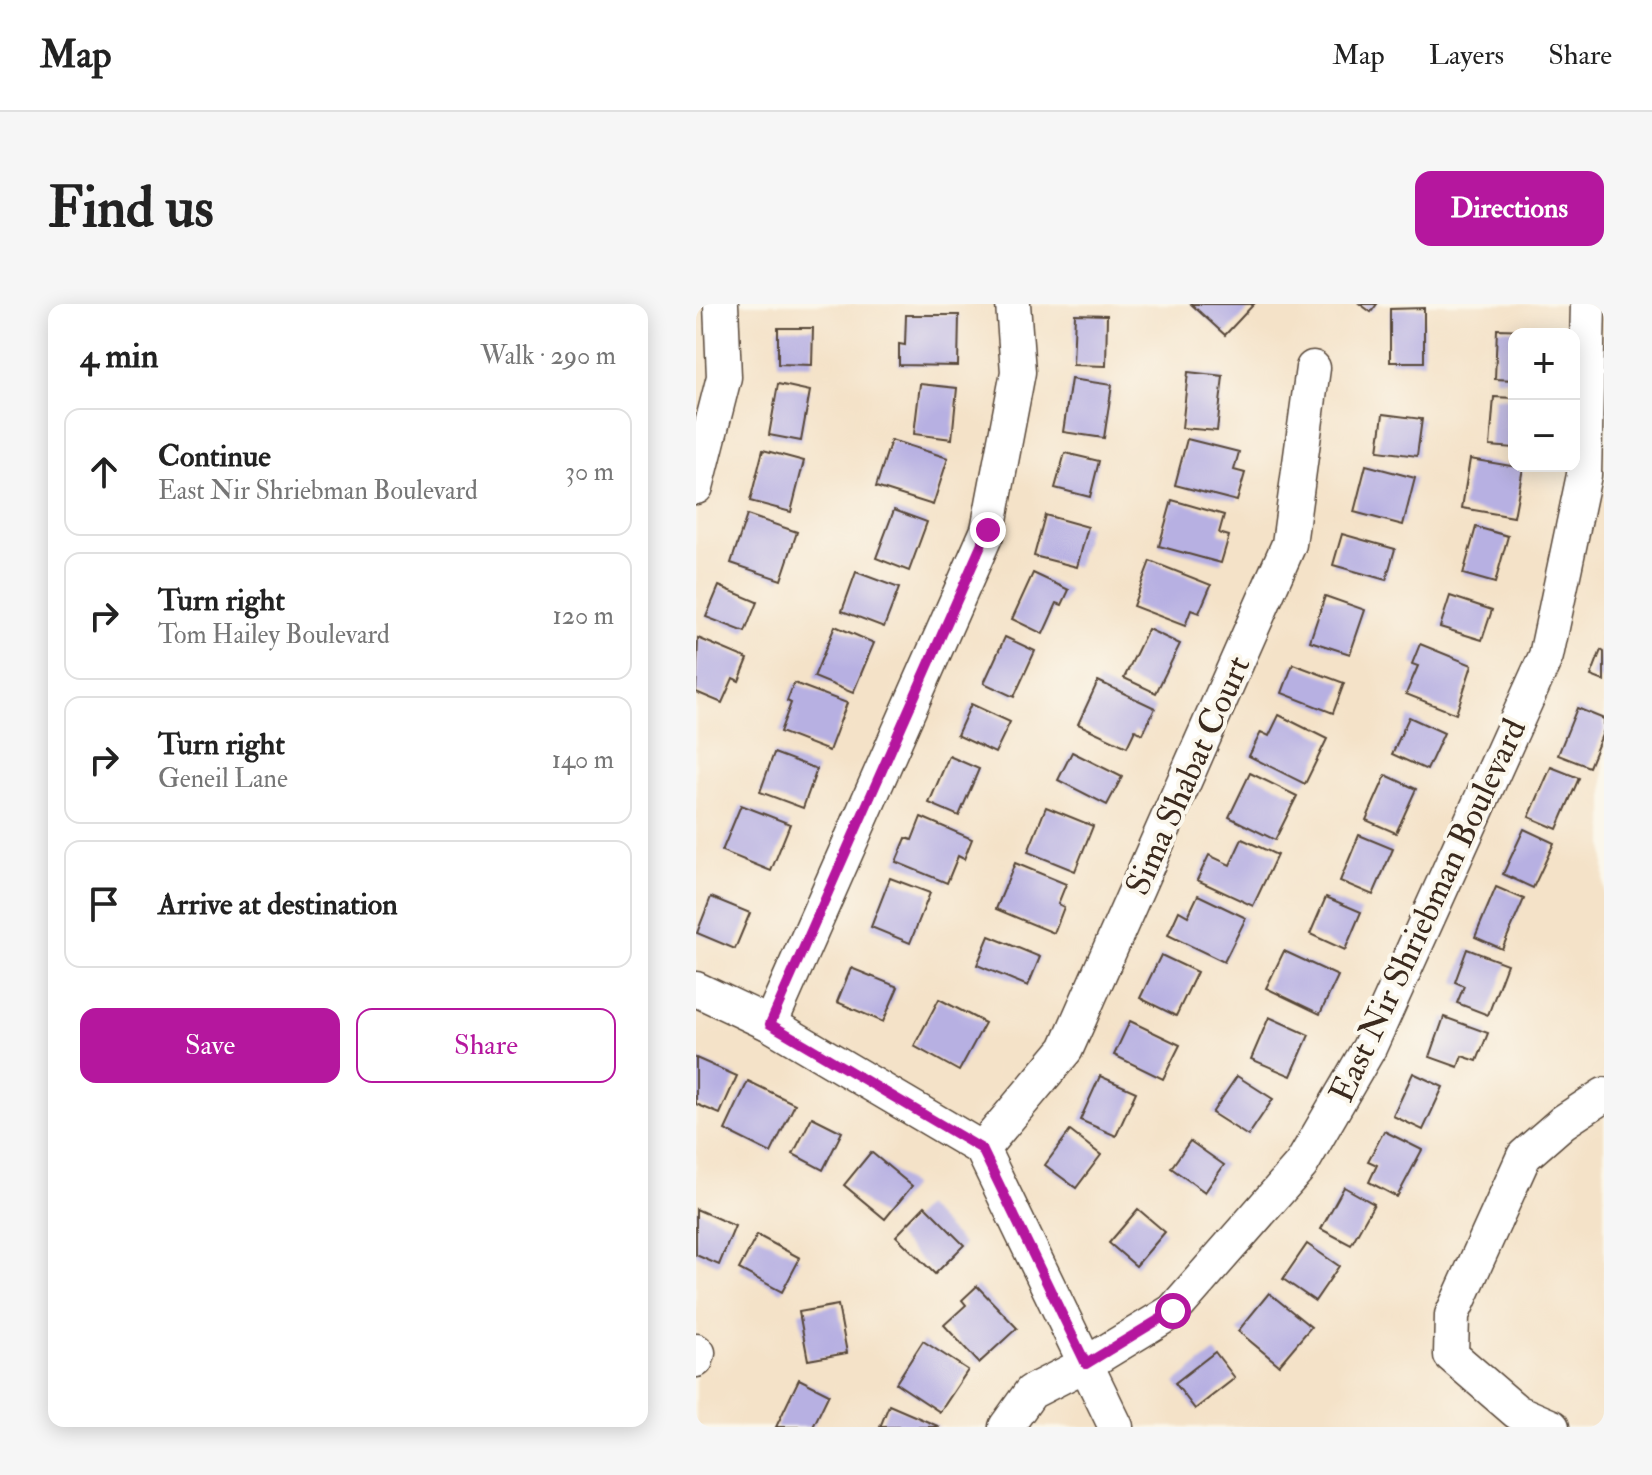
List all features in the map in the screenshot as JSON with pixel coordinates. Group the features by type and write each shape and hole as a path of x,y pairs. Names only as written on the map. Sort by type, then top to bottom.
{"street":[{"path":"696,487 724,377 721,304"},
{"path":"770,1024 988,530 1018,372 1013,304"},
{"name":"East Nir Shriebman Boulevard","path":"1006,1427 1031,1392 1086,1364 1173,1311 1301,1165 1369,1048 1546,656 1584,475 1588,304"},
{"name":"Sima Shabat Court","path":"982,1149 1066,1049 1289,544 1313,368"},
{"path":"696,989 770,1024 982,1149 1116,1427"},
{"path":"1552,1427 1517,1412 1451,1355 1452,1315 1524,1156 1563,1122 1604,1095"},
{"path":"696,1351 696,1360"}],"building":[{"path":"1191,304 1254,304 1225,335"},
{"path":"1360,304 1377,304 1371,312"},
{"path":"1424,308 1424,362 1390,362 1390,309"},
{"path":"1075,314 1107,315 1106,366 1073,365"},
{"path":"906,315 959,315 958,366 899,365 899,344 905,345"},
{"path":"778,328 813,328 812,365 778,364"},
{"path":"1497,329 1508,329 1508,380 1495,379"},
{"path":"1188,372 1223,376 1217,431 1182,428"},
{"path":"1071,379 1112,385 1104,438 1063,432"},
{"path":"778,384 810,391 801,441 769,435"},
{"path":"920,384 957,388 952,439 914,434"},
{"path":"1494,397 1508,398 1508,448 1490,446"},
{"path":"1383,414 1422,419 1417,456 1378,451"},
{"path":"1187,439 1239,452 1234,470 1245,473 1237,501 1175,485"},
{"path":"891,440 948,458 933,505 876,487"},
{"path":"763,450 804,461 791,512 750,501"},
{"path":"1065,453 1099,461 1090,497 1055,488"},
{"path":"1470,459 1508,465 1508,472 1522,472 1514,517 1462,508"},
{"path":"1366,465 1415,478 1403,525 1354,512"},
{"path":"1172,500 1224,515 1219,533 1229,536 1221,563 1159,546"},
{"path":"894,510 927,522 909,571 876,558"},
{"path":"747,515 797,532 781,580 731,563"},
{"path":"1045,515 1088,527 1077,567 1034,556"},
{"path":"1476,527 1508,536 1495,583 1463,574"},
{"path":"1342,534 1395,549 1386,580 1333,565"},
{"path":"1150,561 1211,585 1199,613 1191,610 1185,626 1133,606"},
{"path":"856,572 899,588 884,627 842,611"},
{"path":"1033,573 1069,590 1062,605 1057,603 1043,634 1012,619"},
{"path":"719,586 757,602 745,632 706,617"},
{"path":"1325,596 1365,610 1350,654 1310,641"},
{"path":"1450,596 1492,610 1482,640 1440,627"},
{"path":"835,626 874,643 853,693 814,677"},
{"path":"1148,629 1180,644 1156,693 1124,678"},
{"path":"1005,637 1035,651 1014,697 984,683"},
{"path":"698,638 748,659 739,681 733,678 722,703 696,692"},
{"path":"1420,644 1472,665 1456,714 1406,694 1418,666 1412,664"},
{"path":"1601,650 1604,652 1604,681 1591,676"},
{"path":"1293,664 1344,683 1333,713 1282,693"},
{"path":"1098,681 1155,708 1143,734 1135,730 1127,747 1078,724"},
{"path":"794,683 847,703 829,751 780,732 791,703 787,701"},
{"path":"971,704 1010,722 995,753 957,735"},
{"path":"1577,708 1604,719 1604,730 1589,767 1558,755"},
{"path":"1279,715 1327,739 1305,784 1249,756 1261,732 1269,736"},
{"path":"1409,717 1444,733 1427,770 1392,754"},
{"path":"1072,752 1122,777 1107,805 1058,780"},
{"path":"774,753 817,769 803,808 760,792"},
{"path":"949,756 979,769 959,816 929,803"},
{"path":"1551,767 1579,778 1557,829 1529,817"},
{"path":"1250,773 1297,796 1275,840 1229,817"},
{"path":"1386,775 1416,789 1396,833 1366,820"},
{"path":"741,805 790,824 771,871 722,851"},
{"path":"1046,807 1093,826 1075,871 1028,852"},
{"path":"921,817 972,839 964,859 958,856 947,883 896,862 906,838 912,840"},
{"path":"1524,829 1554,843 1533,888 1503,874"},
{"path":"1359,835 1393,849 1373,895 1340,881"},
{"path":"1242,839 1277,855 1253,906 1197,880 1209,855 1230,865"},
{"path":"1015,863 1066,884 1058,904 1064,907 1054,933 996,909"},
{"path":"890,878 930,893 910,943 871,927"},
{"path":"1496,887 1524,899 1502,949 1475,937"},
{"path":"1198,895 1246,918 1224,962 1168,935 1179,911 1188,916"},
{"path":"711,897 750,913 735,949 697,933"},
{"path":"1326,897 1361,912 1345,950 1310,934"},
{"path":"989,936 1040,957 1028,986 977,965"},
{"path":"1467,949 1507,964 1488,1015 1457,1003 1464,986 1455,982"},
{"path":"1284,951 1338,976 1320,1014 1266,988"},
{"path":"1161,955 1197,972 1176,1016 1140,998"},
{"path":"851,968 898,987 883,1022 837,1002"},
{"path":"939,999 985,1023 959,1071 914,1046"},
{"path":"1269,1017 1309,1035 1291,1076 1251,1059"},
{"path":"1444,1017 1488,1033 1477,1061 1462,1056 1458,1067 1430,1057"},
{"path":"1130,1021 1180,1045 1163,1079 1114,1055"},
{"path":"696,1058 737,1076 720,1114 696,1104"},
{"path":"1413,1073 1443,1087 1423,1130 1393,1116"},
{"path":"1100,1076 1136,1092 1116,1136 1080,1120"},
{"path":"1237,1076 1273,1099 1248,1136 1212,1113"},
{"path":"748,1081 795,1104 771,1153 725,1130"},
{"path":"812,1117 842,1132 823,1170 793,1154"},
{"path":"1070,1131 1101,1155 1076,1188 1045,1165"},
{"path":"1384,1131 1422,1150 1397,1197 1369,1182 1377,1165 1368,1161"},
{"path":"1190,1141 1224,1165 1205,1192 1171,1168"},
{"path":"871,1152 912,1186 885,1219 844,1185"},
{"path":"1344,1187 1374,1204 1351,1245 1321,1229"},
{"path":"925,1206 964,1245 935,1274 896,1236"},
{"path":"696,1209 735,1226 719,1265 696,1255"},
{"path":"1138,1209 1165,1232 1136,1266 1109,1243"},
{"path":"757,1235 800,1258 782,1292 739,1269"},
{"path":"1307,1244 1339,1266 1315,1301 1283,1279"},
{"path":"977,1286 1017,1328 979,1363 944,1325 966,1305 962,1300"},
{"path":"1269,1293 1311,1327 1279,1365 1238,1331"},
{"path":"838,1305 847,1353 808,1360 799,1312"},
{"path":"923,1341 968,1370 940,1412 896,1383"},
{"path":"1215,1352 1235,1378 1195,1409 1175,1383"},
{"path":"799,1379 829,1394 813,1427 776,1427"},
{"path":"889,1405 940,1427 880,1427"}],"route":[{"path":"988,530 770,1024 982,1149 1086,1364 1173,1311"}]}
